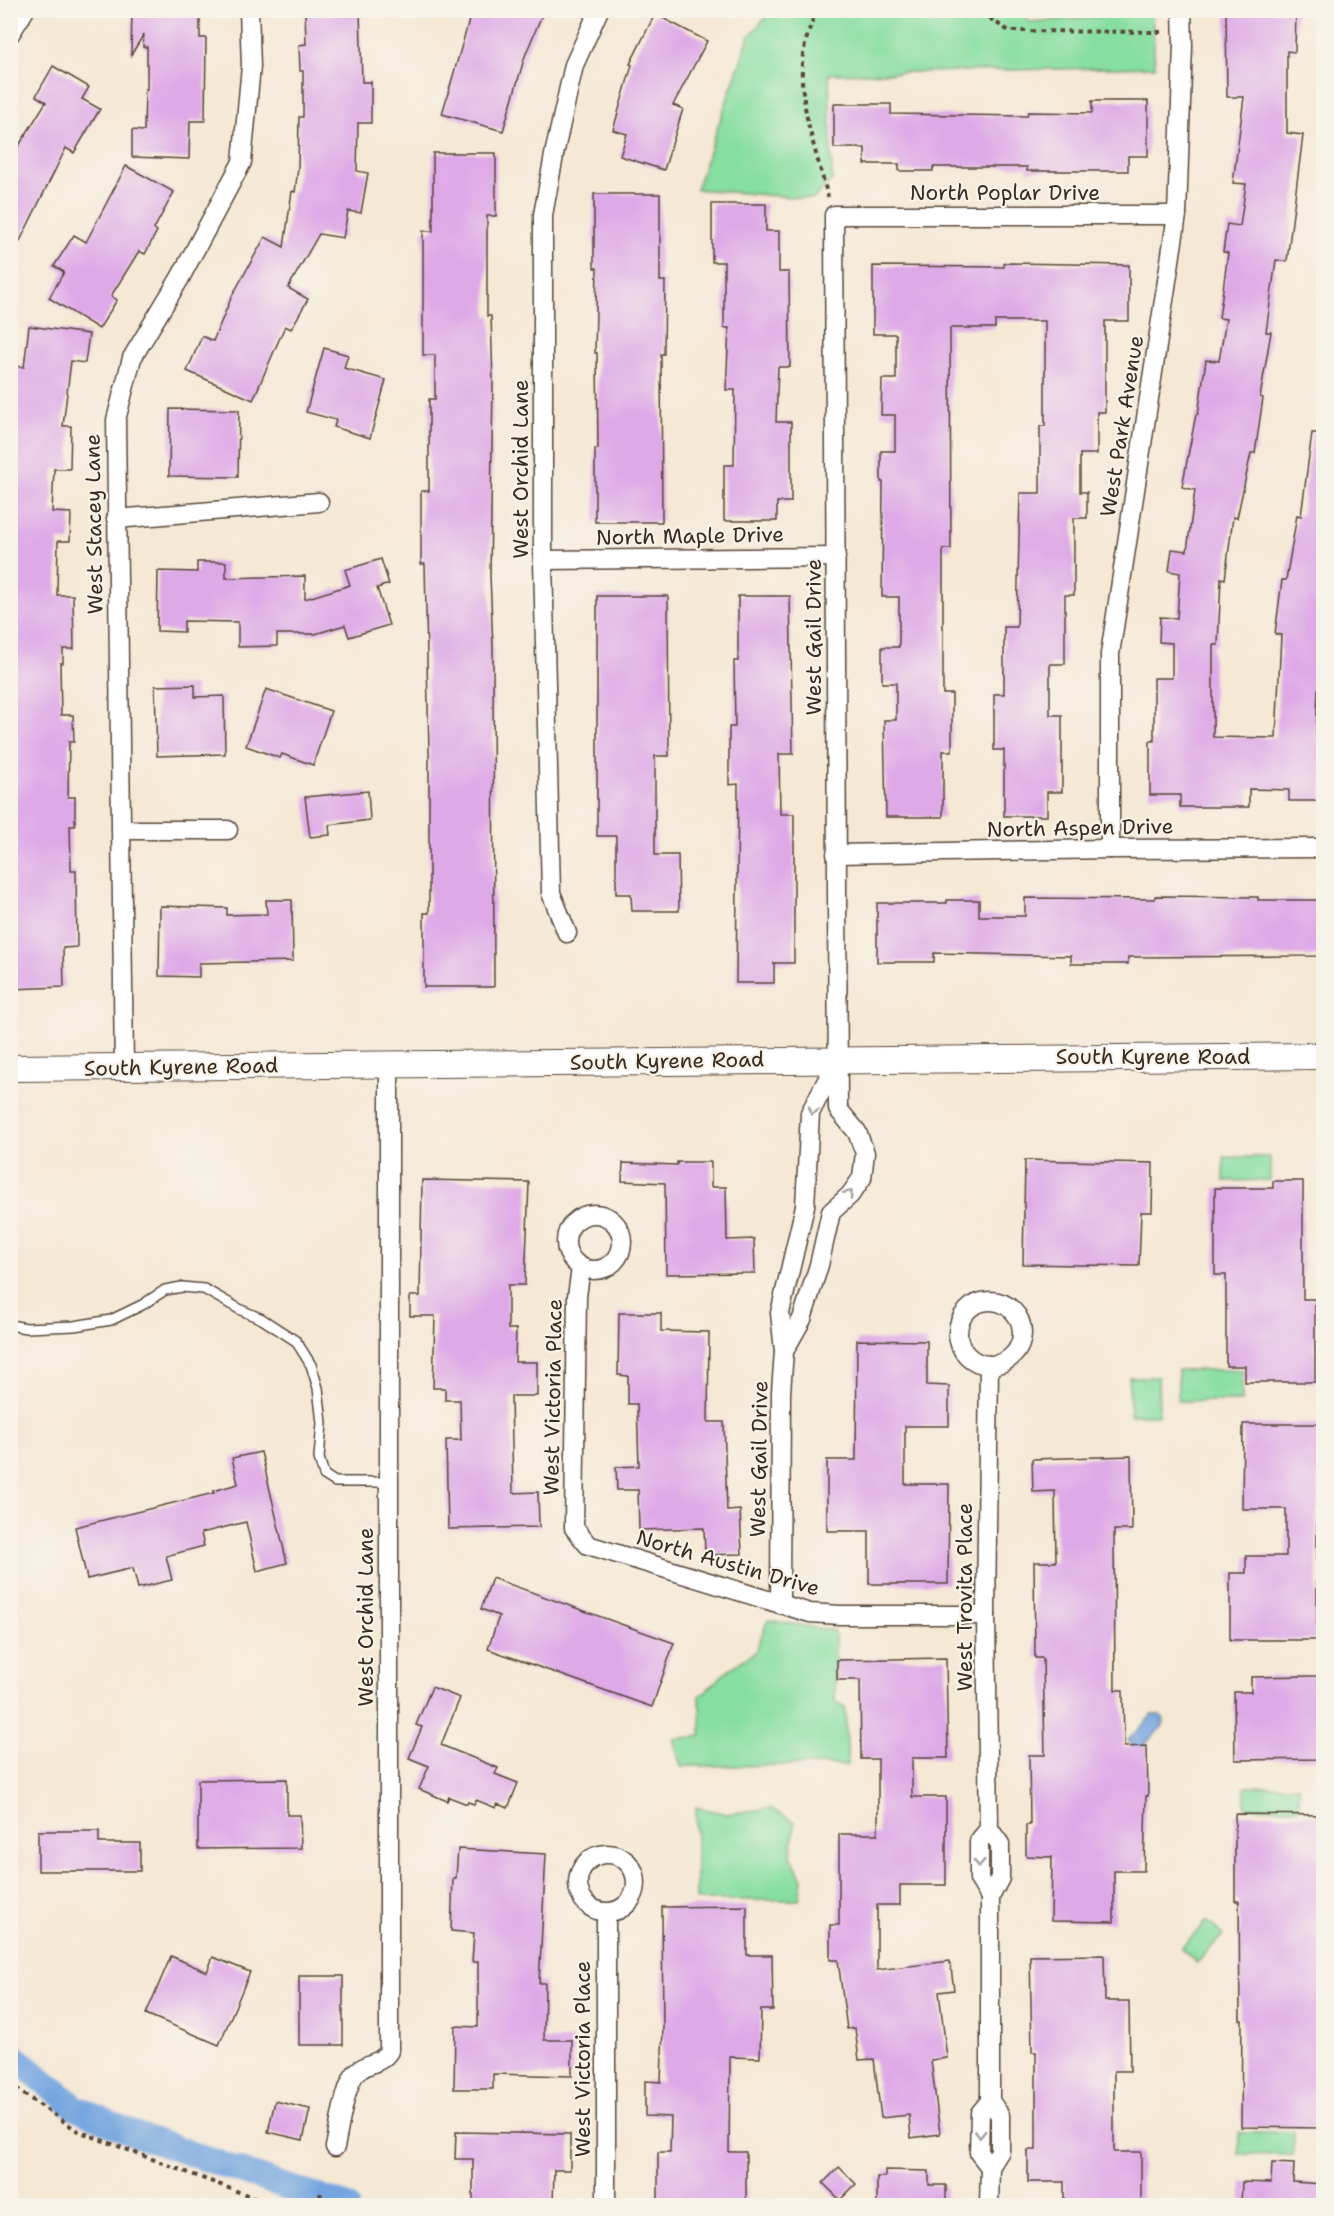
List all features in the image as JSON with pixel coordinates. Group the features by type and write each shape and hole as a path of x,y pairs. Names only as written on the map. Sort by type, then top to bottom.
{"main road":[{"name":"South Kyrene Road","path":"10,1068 1323,1056"}],"street":[{"path":"10,34 25,10"},
{"name":"West Stacey Lane","path":"124,1068 116,420 132,358 180,278 242,162 251,66 249,10"},
{"name":"West Orchid Lane","path":"567,933 551,893 543,560 543,215 574,65 599,10"},
{"name":"West Park Avenue","path":"1110,849 1110,654 1177,215 1182,10"},
{"name":"North Poplar Drive","path":"834,215 1177,215"},
{"name":"West Gail Drive","path":"780,1604 781,1392 784,1351 780,1313 818,1209 850,1195 862,1178 865,1154 857,1132 838,1109 834,215"},
{"path":"116,519 319,502"},
{"name":"North Maple Drive","path":"543,560 836,557"},
{"path":"122,830 228,830"},
{"name":"North Aspen Drive","path":"836,854 1323,848"},
{"name":"West Gail Drive","path":"784,1351 802,1319 819,1265 818,1209 810,1113 838,1059"},
{"name":"West Orchid Lane","path":"335,2147 349,2086 357,2071 385,2058 388,2051 388,1065"},
{"name":"West Victoria Place","path":"574,1528 577,1296 581,1268"},
{"name":"West Trovita Place","path":"989,1365 986,1615 989,1829 1000,1844 1000,1878 990,1897 990,2101 980,2113 979,2153 990,2167 989,2205"},
{"name":"North Austin Drive","path":"574,1528 588,1545 810,1613 986,1615"},
{"name":"West Victoria Place","path":"606,1913 606,2205"}],"lane":[{"path":"10,1325 26,1328 74,1326 111,1320 142,1305 165,1290 182,1287 204,1289 262,1319 296,1341 311,1365 318,1388 322,1423 319,1458 324,1475 335,1482 388,1482"}],"path":[{"path":"816,10 807,37 802,64 804,96 807,120 834,215"},
{"path":"986,10 992,20 1009,31 1160,33 1182,30"},
{"path":"10,2082 22,2093 78,2131 276,2205"},
{"path":"317,2205 322,2190"}],"green space":[{"path":"1027,10 1028,22 1152,13 1155,67 829,74 832,180 813,199 696,189 749,37 771,11"},
{"path":"1224,1157 1270,1157 1270,1180 1224,1181"},
{"path":"1178,1370 1242,1370 1242,1401 1178,1401"},
{"path":"1129,1377 1158,1377 1159,1415 1130,1415"},
{"path":"768,1620 835,1631 835,1701 845,1708 848,1765 681,1766 673,1739 701,1736 700,1696 728,1670 755,1652"},
{"path":"1245,1786 1299,1786 1299,1808 1245,1808"},
{"path":"696,1807 727,1814 770,1808 795,1822 791,1856 802,1879 799,1900 696,1900"},
{"path":"1207,1921 1223,1935 1196,1963 1181,1948"},
{"path":"1239,2132 1294,2132 1293,2155 1239,2154"}],"water":[{"path":"1152,1715 1160,1715 1163,1718 1163,1726 1136,1751 1128,1740"}],"building":[{"path":"132,10 200,10 200,38 206,38 205,121 190,121 189,159 132,157 132,130 144,131 147,47 143,47 144,34 131,55"},
{"path":"305,10 360,10 362,82 371,82 371,123 358,123 357,171 368,173 361,213 348,211 343,238 319,234 288,288 308,299 291,329 285,326 253,400 187,371 202,336 213,341 232,296 265,237 284,247 292,191 295,192 298,168 299,117 303,117 303,71 300,71 299,45 306,44"},
{"path":"472,10 544,10 525,56 503,131 442,114"},
{"path":"1226,10 1296,10 1295,52 1287,51 1287,133 1303,135 1287,261 1276,260 1266,332 1271,332 1260,397 1263,398 1255,453 1251,453 1237,518 1233,517 1225,579 1221,578 1218,645 1213,645 1213,737 1276,738 1281,635 1275,634 1282,580 1286,580 1297,515 1301,516 1312,433 1323,433 1323,689 1318,689 1316,738 1323,738 1323,801 1289,801 1289,790 1249,789 1249,807 1180,807 1180,795 1150,795 1150,741 1154,741 1154,678 1172,678 1172,643 1159,642 1160,617 1177,618 1180,573 1169,571 1172,549 1187,551 1195,490 1182,487 1196,414 1198,414 1206,360 1219,361 1226,319 1219,318 1228,253 1223,252 1227,224 1240,226 1246,184 1233,183 1244,97 1227,97"},
{"path":"655,14 707,41 673,105 683,109 664,170 620,156 627,134 613,130 632,65 630,64"},
{"path":"53,66 89,87 82,99 100,109 74,153 66,148 10,261 10,160 46,102 36,96"},
{"path":"1092,101 1148,101 1148,156 1128,156 1128,171 1027,171 1027,167 933,167 933,171 899,171 899,164 865,164 865,148 834,148 834,104 891,104 891,114 1027,116 1028,112 1092,113"},
{"path":"433,153 496,153 496,216 487,216 487,316 491,316 493,382 490,576 493,647 494,987 424,987 424,913 429,913 429,753 425,564 421,564 421,491 429,491 429,399 435,399 435,355 423,355 423,231 433,231"},
{"path":"126,166 174,192 154,229 157,231 145,254 139,251 111,296 117,300 99,329 49,298 64,272 54,266 74,235 86,242"},
{"path":"594,194 660,194 660,281 665,281 664,354 661,354 662,522 595,522 595,449 598,449 597,353 595,353 597,268 594,268"},
{"path":"712,204 766,204 766,231 779,231 779,272 789,272 790,367 778,367 776,422 791,422 791,502 777,502 777,521 724,521 724,465 734,465 735,390 726,390 729,328 724,328 724,262 712,262"},
{"path":"1004,263 1129,265 1129,321 1105,321 1105,412 1097,412 1097,454 1080,454 1080,492 1087,492 1087,518 1074,518 1074,595 1065,595 1065,664 1050,664 1050,715 1062,715 1062,792 1047,792 1047,816 1004,816 1004,750 994,750 994,694 1004,694 1004,627 1017,627 1020,493 1040,493 1040,426 1045,426 1045,321 995,321 995,328 950,328 951,549 943,549 943,694 952,694 952,751 943,751 943,817 886,817 884,720 896,720 896,683 882,683 882,647 899,647 899,597 882,597 881,451 895,451 895,415 881,415 882,379 896,379 896,334 873,334 873,266 1004,267"},
{"path":"29,326 89,334 85,363 71,361 63,426 71,426 70,469 54,469 52,512 71,513 70,541 58,541 57,595 73,595 74,649 63,649 63,663 60,663 61,715 73,715 74,742 69,742 68,797 75,797 75,826 70,826 71,871 76,871 77,947 63,948 64,987 10,989 10,963 16,963 12,839 14,839 15,784 10,784 10,757 15,757 13,702 10,702 10,625 15,625 14,580 10,580 10,385 13,366 24,367"},
{"path":"324,348 348,355 344,368 386,380 370,438 334,427 336,420 306,412"},
{"path":"170,409 239,410 238,477 169,476"},
{"path":"381,559 389,584 377,588 389,625 349,637 345,625 315,634 277,634 277,646 238,647 238,622 184,621 184,632 157,631 158,571 197,572 197,562 226,562 226,578 305,576 305,599 350,585 345,570"},
{"path":"597,596 668,596 669,756 655,756 655,855 678,855 679,911 632,911 631,894 616,894 616,836 597,836"},
{"path":"738,596 790,596 793,754 779,754 780,814 794,814 794,963 774,963 774,983 736,983 738,784 729,785 729,727 735,727 734,661 738,661"},
{"path":"195,685 195,697 224,696 225,754 157,756 155,686"},
{"path":"266,689 331,711 313,765 282,754 280,758 246,746"},
{"path":"368,791 370,820 329,825 330,835 310,837 305,797"},
{"path":"1155,896 1322,900 1322,956 1128,957 1128,964 1071,964 1071,956 934,953 934,962 877,962 877,903 947,903 947,900 979,900 979,916 1025,916 1025,898 1155,899"},
{"path":"266,900 292,900 293,961 199,963 199,977 159,976 160,906 227,908 227,915 267,914"},
{"path":"1025,1160 1153,1163 1152,1212 1141,1212 1139,1266 1023,1264"},
{"path":"677,1162 711,1162 711,1187 726,1187 727,1240 754,1239 755,1273 666,1274 665,1183 622,1181 623,1163 677,1165"},
{"path":"422,1180 529,1182 525,1285 508,1285 508,1329 516,1329 515,1362 537,1362 537,1396 511,1396 513,1493 538,1492 539,1527 448,1529 446,1440 461,1440 460,1400 445,1400 445,1388 433,1388 435,1316 410,1316 410,1296 420,1296"},
{"path":"1273,1181 1303,1181 1303,1299 1315,1299 1315,1382 1245,1382 1245,1366 1226,1366 1226,1275 1215,1275 1215,1188 1273,1188"},
{"path":"619,1313 661,1313 661,1331 709,1332 708,1422 724,1422 727,1511 740,1510 742,1554 705,1555 704,1528 639,1530 638,1490 617,1490 616,1467 639,1466 637,1404 628,1404 628,1376 618,1375"},
{"path":"857,1340 927,1341 927,1385 949,1386 949,1426 905,1426 905,1484 949,1484 948,1584 869,1584 869,1531 827,1531 827,1460 856,1460"},
{"path":"1243,1424 1320,1424 1319,1509 1317,1509 1317,1640 1230,1640 1230,1573 1246,1573 1246,1556 1286,1556 1286,1509 1242,1509"},
{"path":"261,1452 287,1563 257,1571 246,1522 201,1533 204,1546 166,1556 172,1580 138,1588 133,1568 87,1579 75,1527 214,1493 213,1491 238,1484 232,1458"},
{"path":"1131,1456 1132,1530 1114,1530 1115,1690 1123,1690 1124,1747 1147,1746 1148,1796 1146,1796 1144,1871 1114,1871 1114,1922 1051,1921 1052,1857 1026,1856 1026,1825 1030,1825 1029,1755 1045,1755 1043,1658 1035,1658 1034,1562 1056,1562 1055,1491 1033,1492 1032,1459"},
{"path":"492,1578 674,1643 652,1707 488,1649 499,1616 481,1609"},
{"path":"946,1658 948,1758 912,1758 912,1797 946,1797 946,1885 900,1885 900,1905 877,1905 877,1970 950,1961 954,1990 939,1992 947,2058 931,2060 940,2134 911,2138 909,2115 881,2118 874,2059 859,2060 855,2028 847,2029 838,1960 830,1960 830,1925 839,1925 839,1834 878,1834 878,1759 861,1759 860,1680 837,1680 837,1660"},
{"path":"1320,1676 1321,1759 1235,1760 1234,1692 1251,1692 1251,1677"},
{"path":"432,1687 460,1698 441,1745 498,1768 495,1774 518,1783 508,1808 497,1804 496,1808 476,1800 474,1804 468,1802 467,1804 449,1797 447,1801 419,1789 429,1766 409,1758 422,1727 416,1725"},
{"path":"287,1779 287,1815 300,1815 301,1848 198,1849 198,1780"},
{"path":"1235,1814 1323,1815 1323,2128 1241,2127 1242,2020 1240,2020 1239,1901 1235,1901"},
{"path":"38,1831 99,1831 99,1843 140,1843 140,1871 38,1871"},
{"path":"458,1849 546,1854 539,1983 545,1983 544,2040 572,2040 572,2076 493,2074 493,2089 454,2089 455,2026 478,2027 478,1962 472,1962 474,1933 451,1931 453,1878 456,1878"},
{"path":"747,1906 747,1955 772,1955 773,2010 761,2010 760,2058 730,2057 729,2152 746,2152 746,2205 658,2205 658,2152 670,2152 671,2117 645,2116 645,2081 661,2082 662,1907"},
{"path":"1104,1955 1105,2001 1129,2001 1130,2071 1114,2071 1114,2152 1141,2152 1141,2203 1064,2203 1064,2182 1028,2182 1028,2150 1036,2150 1036,2052 1032,2052 1030,1956"},
{"path":"171,1956 207,1972 213,1957 250,1972 219,2045 146,2014"},
{"path":"299,1976 343,1976 343,2045 299,2045"},
{"path":"275,2101 310,2109 303,2140 268,2132"},
{"path":"456,2132 570,2134 570,2170 554,2170 553,2205 473,2205 473,2159 455,2159"},
{"path":"1272,2163 1294,2164 1293,2182 1323,2184 1323,2205 1241,2205 1242,2182 1271,2183"},
{"path":"839,2167 856,2184 840,2200 823,2183"},
{"path":"885,2170 929,2171 929,2185 946,2185 946,2205 877,2205 877,2177 885,2177"}],"waterway":[{"path":"10,2053 75,2107 137,2135 346,2206"}]}
